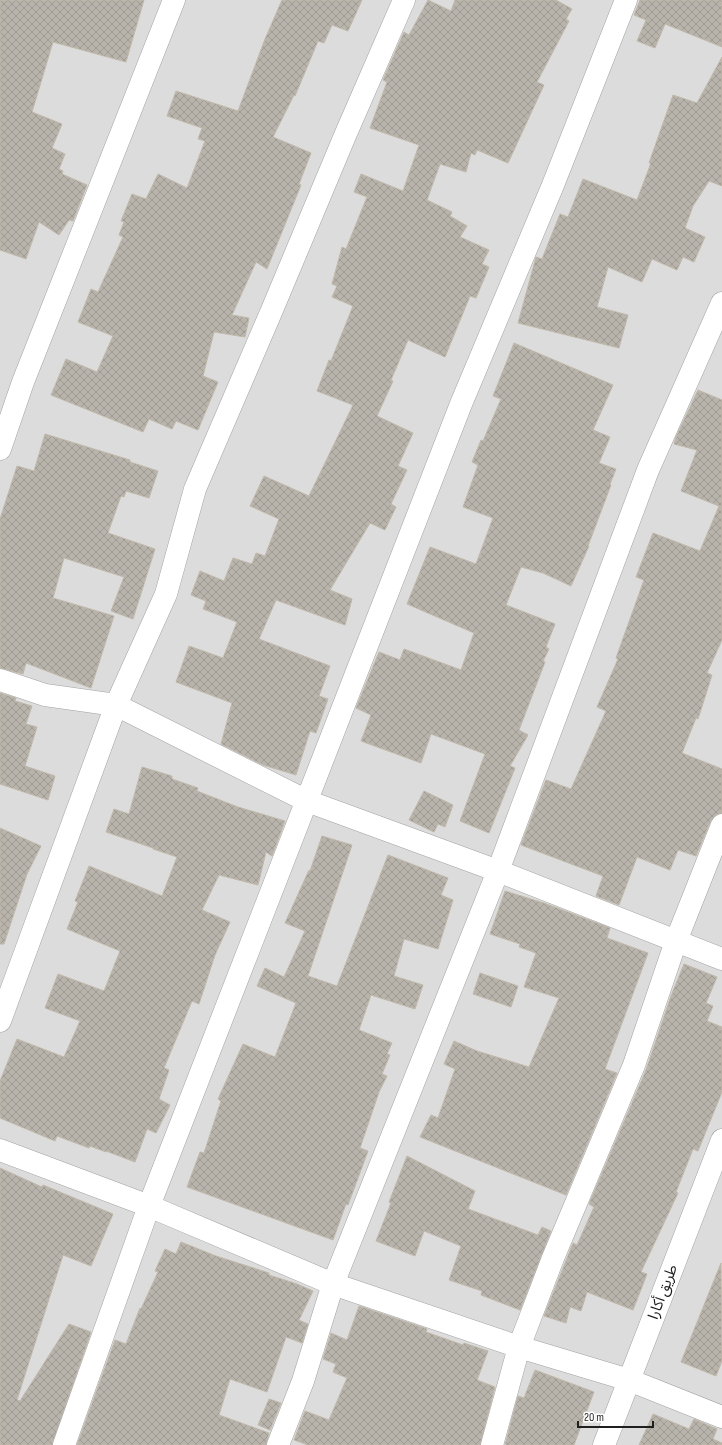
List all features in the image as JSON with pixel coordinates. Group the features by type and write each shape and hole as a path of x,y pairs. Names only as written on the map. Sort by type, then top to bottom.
{"street":[{"path":"0,449 23,382 174,0"},
{"path":"0,1021 116,705 166,594 195,489 403,0"},
{"path":"64,1445 150,1206 461,404 553,186 626,0"},
{"path":"278,1445 303,1381 333,1284 498,871 648,470 722,303"},
{"path":"0,680 45,695 116,705 308,801 498,871 722,959"},
{"path":"492,1445 519,1347 553,1258 634,1066 676,941 722,825"},
{"name":"طريق أكارا","path":"604,1445 722,1140"},
{"path":"0,1150 150,1206 333,1284 519,1347 629,1380 722,1417"}],"shaded area":[{"path":"0,0 722,0 722,1445 0,1445"}],"building":[{"path":"0,0 144,0 126,62 53,42 32,112 62,124 52,148 65,154 59,169 63,171 62,174 87,185 73,221 69,220 59,235 39,222 26,259 0,250"},
{"path":"282,0 362,0 348,31 332,25 324,43 318,41 295,96 294,95 273,137 311,153 299,184 301,185 267,269 256,262 232,315 249,318 245,337 214,332 203,376 218,382 198,430 176,421 172,429 149,419 143,432 51,395 66,359 97,372 113,336 78,322 91,289 98,292 123,237 119,235 124,222 121,221 132,194 146,199 158,174 187,188 205,141 198,139 202,128 167,116 176,91 238,111 265,39"},
{"path":"428,0 451,11 455,0 556,0 572,9 566,19 569,21 537,82 544,85 508,163 477,150 475,155 471,153 466,172 440,164 427,200 452,212 450,216 467,226 460,237 489,250 482,264 489,267 476,298 470,296 445,357 408,340 391,380 393,381 377,416 413,433 398,466 407,470 391,504 396,507 385,530 370,523 330,590 352,599 345,625 276,600 259,639 330,666 319,696 328,699 316,733 310,731 296,775 263,765 221,744 232,703 176,682 189,646 223,658 237,622 203,609 206,601 191,595 200,571 224,581 233,558 252,564 256,553 265,556 279,519 250,506 264,476 309,496 353,405 317,391 353,306 332,297 337,286 332,284 342,247 346,249 367,197 354,192 361,174 403,191 419,145 370,128 387,82 383,80 404,32 409,35"},
{"path":"640,0 722,0 722,47 665,24 655,48 637,41 646,20 634,15"},
{"path":"722,57 722,186 709,181 693,206 685,228 705,237 694,262 683,257 677,270 652,259 642,282 608,267 597,307 628,315 619,348 518,323 536,257 542,259 560,214 568,217 583,179 637,200 651,163 649,163 673,95 697,103"},
{"path":"514,343 613,385 593,430 610,437 599,463 616,469 589,546 571,586 543,573 521,567 506,605 555,624 546,647 549,649 543,661 545,662 519,730 528,735 510,766 515,768 489,833 460,821 485,754 431,734 421,763 361,741 371,715 356,708 379,652 400,660 404,649 461,670 474,633 407,604 430,547 476,564 493,518 463,507 478,465 472,462 481,440 483,441 501,399 493,396"},
{"path":"698,390 722,400 722,640 707,673 712,675 698,719 696,718 682,753 722,769 722,813 715,815 711,820 696,856 678,850 670,870 637,857 619,905 596,896 603,876 521,845 546,780 571,789 606,711 597,707 618,659 616,658 644,580 636,577 653,533 700,551 719,506 681,491 697,450 674,444"},
{"path":"45,434 130,460 130,462 158,471 149,498 126,491 124,497 121,496 108,533 155,549 133,619 111,611 124,577 64,558 53,598 114,616 91,688 26,663 23,674 0,668 0,519 17,466 34,471"},
{"path":"0,693 16,698 15,701 32,706 26,724 37,727 25,766 55,776 48,800 0,784"},
{"path":"142,767 172,776 172,779 198,788 197,791 238,807 285,821 272,856 266,852 258,885 219,875 202,910 230,922 215,955 199,1004 192,1001 164,1068 169,1070 159,1099 170,1105 156,1133 147,1129 135,1162 90,1146 89,1148 57,1136 55,1141 0,1118 0,1081 17,1039 64,1057 80,1021 45,1008 58,974 104,991 120,951 67,929 78,902 75,901 89,866 162,896 177,857 106,832 114,809 129,814"},
{"path":"424,791 453,805 445,827 438,824 434,832 409,820"},
{"path":"0,828 41,846 27,874 4,944 0,944"},
{"path":"322,836 352,845 308,976 337,986 388,855 448,878 441,895 453,900 438,949 404,939 394,976 423,985 415,1009 371,995 359,1030 392,1043 387,1054 390,1055 382,1074 387,1076 379,1092 360,1148 368,1151 333,1240 187,1187 200,1152 204,1153 221,1101 218,1099 243,1044 275,1057 296,1003 257,986 265,968 284,977 305,931 285,923 309,870 310,871"},
{"path":"505,891 544,903 610,928 607,938 648,953 605,1069 617,1073 566,1195 420,1137 431,1115 438,1118 455,1069 444,1064 454,1041 477,1051 529,1067 559,998 524,987 536,953 519,947 520,944 490,934"},
{"path":"684,964 717,977 706,1003 713,1006 707,1021 722,1027 722,1092 698,1151 693,1149 676,1192 678,1193 641,1272 647,1274 633,1310 587,1292 581,1311 570,1307 566,1323 544,1316 573,1243 577,1245 594,1207 589,1204 646,1070 671,996"},
{"path":"480,973 518,986 511,1007 473,994"},
{"path":"407,1156 475,1191 468,1209 538,1235 542,1227 551,1231 520,1310 481,1295 482,1291 449,1280 461,1246 424,1231 415,1256 376,1241"},
{"path":"0,1168 42,1187 43,1185 113,1214 91,1266 63,1255 17,1400 20,1401 69,1324 91,1332 52,1445 0,1445"},
{"path":"181,1242 216,1256 269,1273 269,1275 313,1291 299,1320 308,1324 302,1343 286,1337 267,1392 230,1379 219,1415 269,1433 266,1445 77,1445 115,1340 126,1344 140,1308 141,1309 158,1272 155,1271 165,1249 176,1254"},
{"path":"721,1263 722,1361 716,1376 681,1362"},
{"path":"359,1306 427,1329 426,1332 463,1345 464,1343 488,1351 477,1380 495,1387 480,1445 308,1445 294,1440 305,1411 329,1420 347,1378 333,1372 336,1364 323,1359 331,1333 347,1340"},
{"path":"535,1370 594,1392 574,1445 505,1445 518,1396 524,1398"},
{"path":"269,1399 281,1403 270,1430 258,1425"},
{"path":"653,1414 689,1429 694,1419 717,1429 713,1439 722,1443 722,1445 639,1445"}]}
